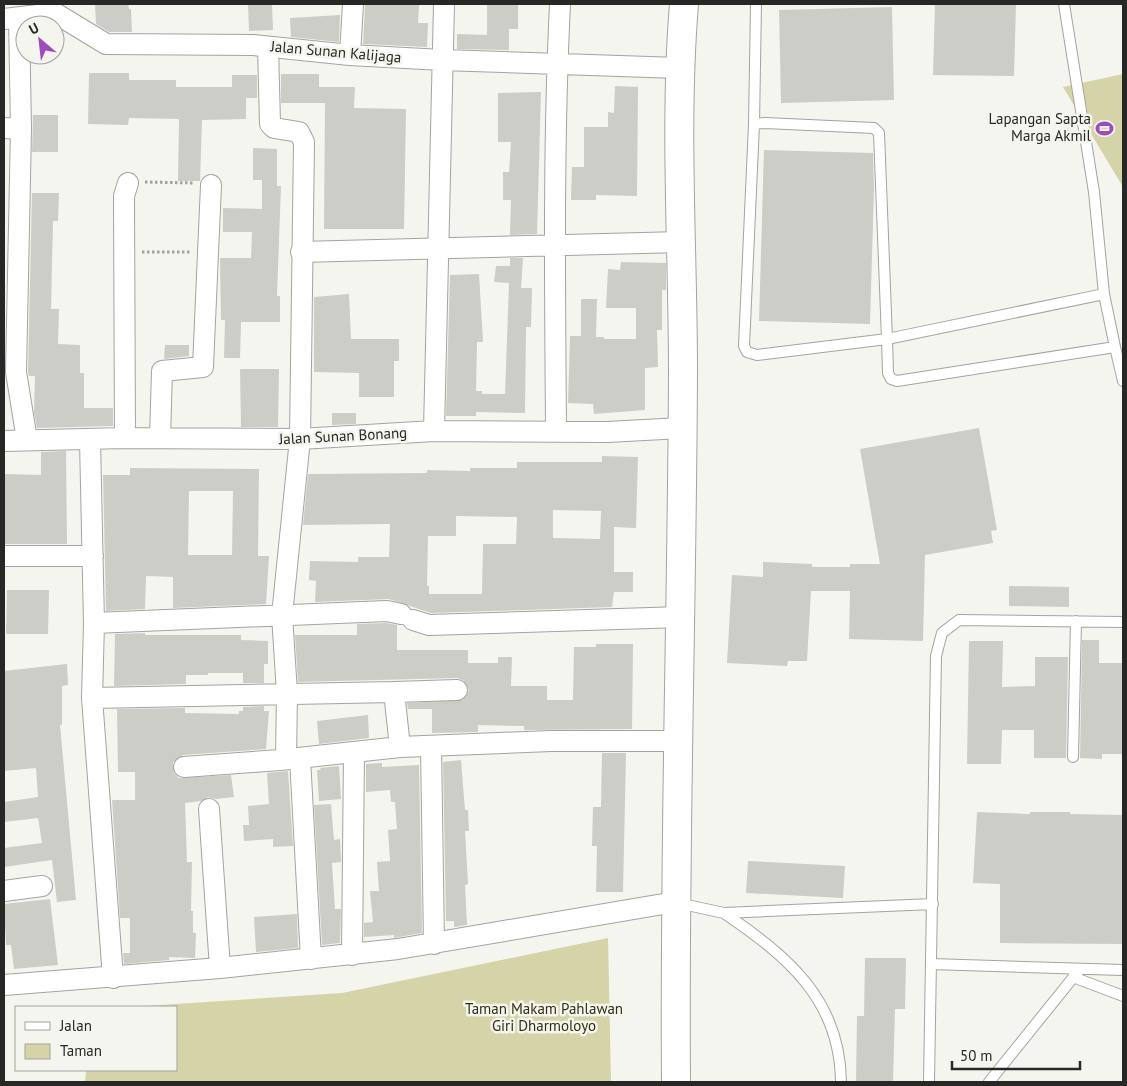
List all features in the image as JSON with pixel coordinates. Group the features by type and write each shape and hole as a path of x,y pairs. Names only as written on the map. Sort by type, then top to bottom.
{"main road":[{"path":"676,1082 674,902 677,741 682,617 679,68 684,4"}],"street":[{"path":"350,55 353,4"},
{"path":"434,431 444,4"},
{"path":"556,430 554,246 557,62 560,4"},
{"name":"Jalan Sunan Kalijaga","path":"11,18 55,8 106,44 268,47 350,55 442,60 557,62 679,68"},
{"path":"11,18 13,129 10,372 27,440"},
{"path":"268,47 270,124 274,128 299,132 304,138 300,439 282,615 286,694 311,959"},
{"path":"125,438 124,196 128,183"},
{"path":"160,438 162,371 203,367 211,185"},
{"path":"301,252 681,242"},
{"name":"Jalan Sunan Bonang","path":"4,441 125,438 300,439 434,431 556,430 607,432 682,428"},
{"path":"90,440 94,623 92,698 113,978"},
{"path":"4,556 92,556"},
{"path":"94,623 387,611 429,624 682,617"},
{"path":"92,698 286,694 348,695 457,690"},
{"path":"394,692 400,747"},
{"path":"184,767 293,759 400,747 552,741 677,741"},
{"path":"431,746 434,944"},
{"path":"352,955 354,752"},
{"path":"210,809 220,968"},
{"path":"4,891 42,886"},
{"path":"4,983 113,978 352,955 434,944 674,902"}],"lane":[{"path":"756,4 754,124 744,346 747,352 757,355 887,339 1104,294"},
{"path":"1064,4 1094,192 1104,294 1123,381"},
{"path":"754,124 874,128 878,133 888,373 891,379 897,381 1115,347"},
{"path":"928,1082 933,904 936,656 942,634 959,620 1123,622"},
{"path":"1073,757 1076,621"},
{"path":"674,902 724,913 933,904"},
{"path":"724,913 760,938 801,975 825,1010 839,1048 841,1082"},
{"path":"931,964 1123,970"},
{"path":"989,1082 1080,969"},
{"path":"1073,978 1123,996"}],"path":[{"path":"128,183 208,183 211,185"},
{"path":"124,252 207,252"}],"green space":[{"name":"Lapangan Sapta Marga Akmil","path":"1123,74 1123,187 1063,87"},
{"name":"Taman Makam Pahlawan Giri Dharmoloyo","path":"608,938 611,1082 85,1082 86,1071 178,1071 178,1006 146,1006 342,993"}],"building":[{"path":"95,4 128,4 129,9 131,9 132,32 109,32 96,24"},
{"path":"248,4 272,4 273,30 249,31"},
{"path":"365,4 419,5 418,23 428,23 427,47 363,44"},
{"path":"487,4 518,4 518,29 509,29 509,50 457,49 457,34 487,35"},
{"path":"935,4 1016,4 1014,76 933,75"},
{"path":"892,7 894,100 781,103 779,10"},
{"path":"340,15 339,42 291,37 290,18"},
{"path":"89,73 129,73 129,80 176,80 176,87 232,87 232,75 257,75 257,98 246,98 246,119 202,120 200,181 178,181 179,119 129,118 128,125 88,124"},
{"path":"281,74 319,74 319,87 355,87 354,108 406,109 404,229 324,229 325,103 281,103"},
{"path":"615,86 638,87 637,196 596,195 596,200 571,200 572,167 584,167 584,127 608,127 608,112 614,113"},
{"path":"541,92 537,234 510,235 511,200 503,200 503,172 509,172 511,142 498,142 498,93"},
{"path":"33,115 58,115 58,152 32,152"},
{"path":"253,148 277,149 277,186 281,186 277,296 280,296 280,322 241,322 240,358 224,358 225,320 221,320 220,258 251,258 252,232 223,232 223,208 262,209 262,180 253,180"},
{"path":"764,150 873,153 874,189 870,324 759,321"},
{"path":"32,193 59,193 58,221 53,221 51,309 59,309 58,344 80,345 80,373 84,373 84,408 113,408 113,426 37,428 34,412 35,376 29,376 28,371"},
{"path":"510,258 523,258 521,288 532,288 531,327 526,327 525,413 476,412 476,416 446,416 450,275 479,274 483,342 477,342 476,391 482,391 482,394 505,394 509,283 494,282 496,266 510,266"},
{"path":"621,262 666,263 666,290 662,290 662,330 657,330 658,367 645,368 645,410 594,414 593,404 568,403 570,336 581,336 581,299 597,299 596,337 604,337 604,339 636,339 636,308 606,308 608,269 620,270"},
{"path":"349,294 351,339 399,339 399,361 394,361 394,397 359,397 359,373 314,372 314,297"},
{"path":"165,345 189,345 189,356 164,359"},
{"path":"240,369 279,369 278,427 241,427"},
{"path":"332,413 356,413 356,424 332,425"},
{"path":"979,428 997,530 991,531 993,543 925,555 923,641 849,639 850,591 811,591 807,661 788,661 787,666 727,663 732,575 763,577 763,562 812,564 812,567 850,567 850,564 880,564 860,449"},
{"path":"66,451 67,544 4,544 4,474 41,475 41,452"},
{"path":"602,456 638,457 636,528 614,527 614,572 633,572 633,592 614,592 612,607 431,613 389,599 315,602 316,581 309,580 310,561 358,562 358,557 389,557 390,524 303,525 308,474 427,473 427,470 470,471 470,468 517,468 517,462 602,462","holes":["553,510 601,511 600,539 553,538","456,516 517,517 516,544 483,544 482,594 429,594 429,586 427,586 428,536 456,536"]},
{"path":"130,468 259,469 258,556 269,556 266,604 173,608 173,577 146,576 145,609 106,611 103,475 130,475","holes":["189,491 233,491 232,555 188,555"]},
{"path":"1009,586 1069,587 1069,607 1009,606"},
{"path":"7,590 49,590 48,634 6,634"},
{"path":"386,623 397,625 397,650 468,650 468,663 498,663 498,657 512,657 511,686 547,686 547,700 573,700 574,647 596,647 596,644 633,644 632,729 524,730 524,726 478,725 478,732 432,733 432,709 408,709 407,703 463,700 469,690 463,680 457,678 298,682 295,635 357,635 357,624"},
{"path":"145,633 145,635 241,635 241,640 268,641 268,664 264,664 264,683 243,683 243,673 208,673 208,675 186,675 186,684 114,686 115,634"},
{"path":"1082,640 1099,640 1099,663 1123,663 1123,754 1102,754 1102,759 1080,758"},
{"path":"969,641 1003,641 1002,687 1035,686 1035,657 1068,657 1066,758 1034,758 1034,730 1002,730 1001,764 967,764"},
{"path":"67,664 68,685 62,686 62,725 60,725 76,900 57,902 52,860 4,867 4,848 42,843 38,818 4,822 4,802 38,797 36,768 4,771 4,671"},
{"path":"264,706 264,711 269,711 266,749 183,755 173,762 174,773 179,778 231,775 234,797 216,799 208,797 201,801 185,803 187,862 192,862 191,911 193,911 193,933 196,933 195,958 169,957 169,960 124,964 123,953 130,953 130,918 120,918 112,800 135,800 135,772 118,772 117,709 185,708 185,713 239,714 239,711 243,711 243,707"},
{"path":"368,715 369,738 319,744 317,721"},
{"path":"602,753 626,753 623,892 596,892 597,846 592,846 593,807 601,807"},
{"path":"461,760 465,810 468,810 469,831 465,831 468,884 465,885 467,925 454,927 454,921 446,921 443,762"},
{"path":"382,763 382,767 419,765 422,933 394,938 394,935 364,937 364,923 373,922 370,891 379,891 377,862 390,861 388,830 397,829 395,802 391,802 390,790 366,792 366,764"},
{"path":"339,766 341,799 319,801 317,770"},
{"path":"288,771 293,846 273,847 273,839 244,841 243,825 249,825 248,806 269,804 267,773"},
{"path":"331,804 334,840 340,839 341,862 332,863 335,909 341,909 340,943 322,945 314,805"},
{"path":"977,812 1030,814 1030,812 1070,812 1070,814 1123,815 1123,944 1000,943 1000,884 973,883"},
{"path":"748,861 845,866 843,898 746,893"},
{"path":"50,899 58,965 14,969 11,945 6,945 4,904"},
{"path":"297,914 298,948 256,952 254,917"},
{"path":"865,958 906,958 905,1009 895,1009 893,1082 856,1082 857,1016 864,1016"}],"place":[{"name":"Lapangan Sapta Marga Akmil","path":"1105,128"}]}
